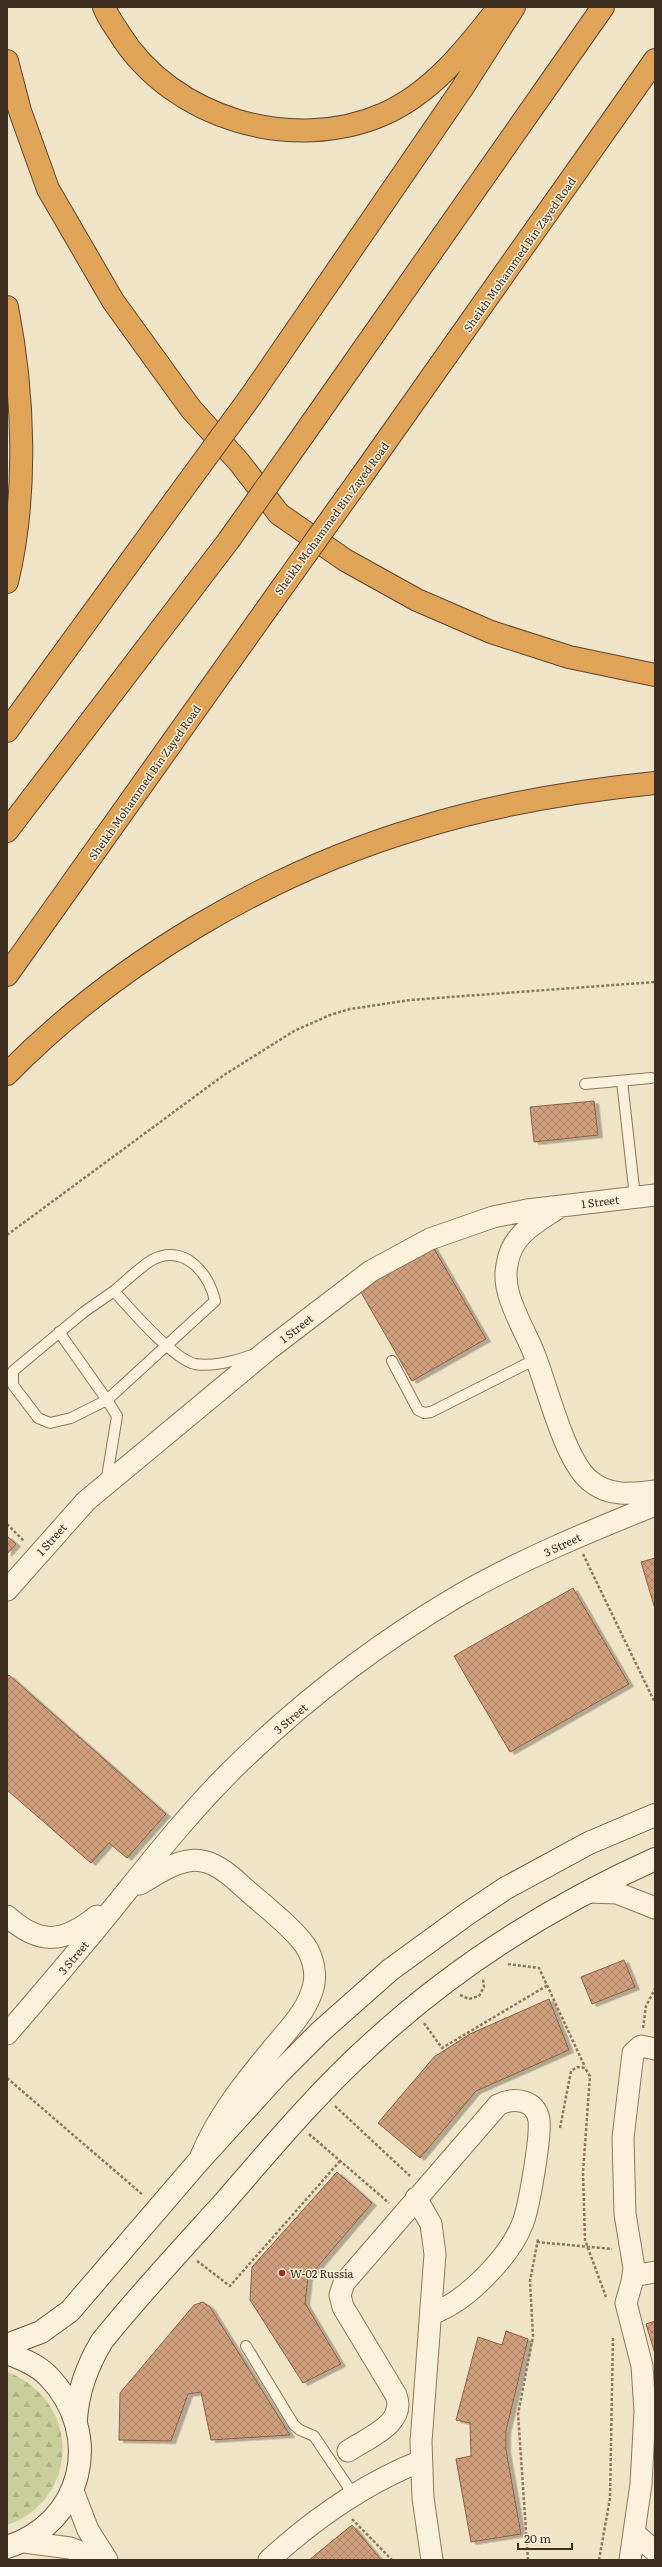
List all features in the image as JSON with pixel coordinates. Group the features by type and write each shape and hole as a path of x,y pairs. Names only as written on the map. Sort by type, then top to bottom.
{"highway":[{"path":"104,7 128,47 155,77 186,98 224,117 264,128 306,131 348,125 384,114 411,99 464,52 498,7"},
{"path":"7,731 251,396 463,87 514,7"},
{"path":"7,831 229,540 603,7"},
{"name":"Sheikh Mohammed Bin Zayed Road","path":"7,975 655,60"},
{"path":"7,61 20,111 48,189 113,301 191,409 239,462 279,514 352,564 416,600 491,632 569,657 655,675"},
{"path":"7,307 13,338 22,413 20,485 12,562 7,582"},
{"path":"7,1074 68,1016 142,961 226,911 320,865 418,828 476,812 587,791 655,783"}],"street":[{"name":"1 Street","path":"7,1590 28,1564 86,1501 105,1484 269,1349 370,1271 424,1242 493,1217 560,1206 645,1196"},
{"path":"560,1206 531,1225 520,1236 512,1249 507,1264 506,1280 509,1295 536,1358 570,1451 582,1473 590,1481 612,1492 636,1494 655,1491"},
{"name":"3 Street","path":"7,2034 124,1894 227,1775 309,1701 426,1615 494,1576 575,1538 655,1505"},
{"path":"7,2345 41,2332 70,2311 198,2162 278,2074 320,2032 384,1975 428,1941 473,1910 547,1864 590,1842 655,1815"},
{"path":"76,2419 81,2386 99,2346 295,2122 370,2045 422,2016 485,1954 589,1892 655,1859"},
{"path":"7,1916 29,1933 48,1938 58,1937 77,1931 124,1894 167,1867 183,1861 193,1860 212,1863 228,1873 299,1939 312,1959 315,1977 311,1996 292,2023 228,2104 206,2141 198,2162"},
{"path":"589,1892 617,1893 655,1908"},
{"path":"630,2560 635,2534 641,2484 650,2386 638,2352 626,2308 633,2276 625,2214 623,2138 631,2058 633,2053 648,2047"},
{"path":"348,2451 393,2421 399,2406 396,2395 344,2307 341,2289 402,2214 498,2105 510,2100 529,2104 537,2114 538,2132 528,2209 514,2240 464,2297 444,2309 433,2312"},
{"path":"420,2193 435,2239 433,2312 421,2461 432,2560"},
{"path":"633,2276 655,2272"},
{"path":"7,2353 27,2361 48,2376 65,2396 76,2419 81,2443 79,2468 73,2491 61,2512 50,2523 16,2545"},
{"path":"269,2560 345,2499 392,2473 421,2461"},
{"path":"73,2491 88,2530 107,2560"},
{"path":"635,2534 655,2551"},
{"path":"16,2545 70,2548 101,2560"}],"lane":[{"path":"585,1084 651,1078"},
{"path":"622,1081 645,1196"},
{"path":"170,1255 188,1258 206,1275 215,1301 107,1400 72,1418 50,1423 38,1418 13,1385 13,1371 59,1332 114,1291 153,1260 170,1255"},
{"path":"114,1291 166,1346 195,1364 241,1360 269,1349"},
{"path":"59,1332 117,1416 105,1484"},
{"path":"392,1361 418,1410 424,1413 431,1412 536,1358"},
{"path":"246,2346 294,2425 300,2430 314,2436 345,2499"}],"path":[{"path":"7,1235 224,1075 312,1022 350,1009 410,1000 655,982"},
{"path":"7,1524 25,1540 15,1552 28,1564"},
{"path":"575,1538 655,1703"},
{"path":"508,1960 504,1963 539,1968 590,2076 583,2172 586,2247 608,2304"},
{"path":"477,1983 488,1975"},
{"path":"460,1995 469,1999 479,1996 484,1987 483,1979"},
{"path":"422,2016 442,2048 548,1986"},
{"path":"648,2047 646,2006 655,1989"},
{"path":"454,1999 466,1991"},
{"path":"559,2132 571,2071 577,2067 585,2068"},
{"path":"7,2078 158,2209"},
{"path":"322,2093 420,2193"},
{"path":"295,2122 402,2214"},
{"path":"182,2250 230,2286 340,2161"},
{"path":"528,2560 518,2414 533,2336 530,2281 539,2236"},
{"path":"514,2240 630,2251"},
{"path":"600,2560 610,2498 613,2334"},
{"path":"345,2499 392,2560"}],"green space":[{"path":"7,2372 25,2381 40,2394 52,2409 59,2426 62,2444 61,2463 56,2481 45,2499 28,2515 7,2525"}],"building":[{"path":"594,1101 598,1135 534,1142 530,1107"},
{"path":"432,1245 486,1339 412,1381 358,1287"},
{"path":"7,1536 16,1544 7,1554"},
{"path":"655,1558 655,1609 641,1562"},
{"path":"573,1588 629,1684 510,1752 454,1656"},
{"path":"9,1675 166,1814 127,1858 109,1843 91,1863 7,1790 7,1677"},
{"path":"624,1960 635,1987 592,2004 581,1977"},
{"path":"549,1999 569,2050 476,2091 420,2158 378,2123 434,2057 470,2034"},
{"name":"W-02 Russia","path":"337,2172 372,2203 308,2278 305,2303 341,2364 303,2383 250,2300 252,2267"},
{"path":"203,2302 210,2307 290,2435 211,2440 201,2392 188,2394 171,2441 119,2440 120,2393 194,2305"},
{"path":"655,2321 655,2354 646,2324"},
{"path":"506,2331 528,2339 506,2431 506,2450 521,2534 471,2542 456,2459 471,2456 470,2423 456,2420 478,2337 502,2345"},
{"path":"352,2525 381,2560 309,2560"}],"place":[{"name":"W-02 Russia","path":"282,2273"}]}
